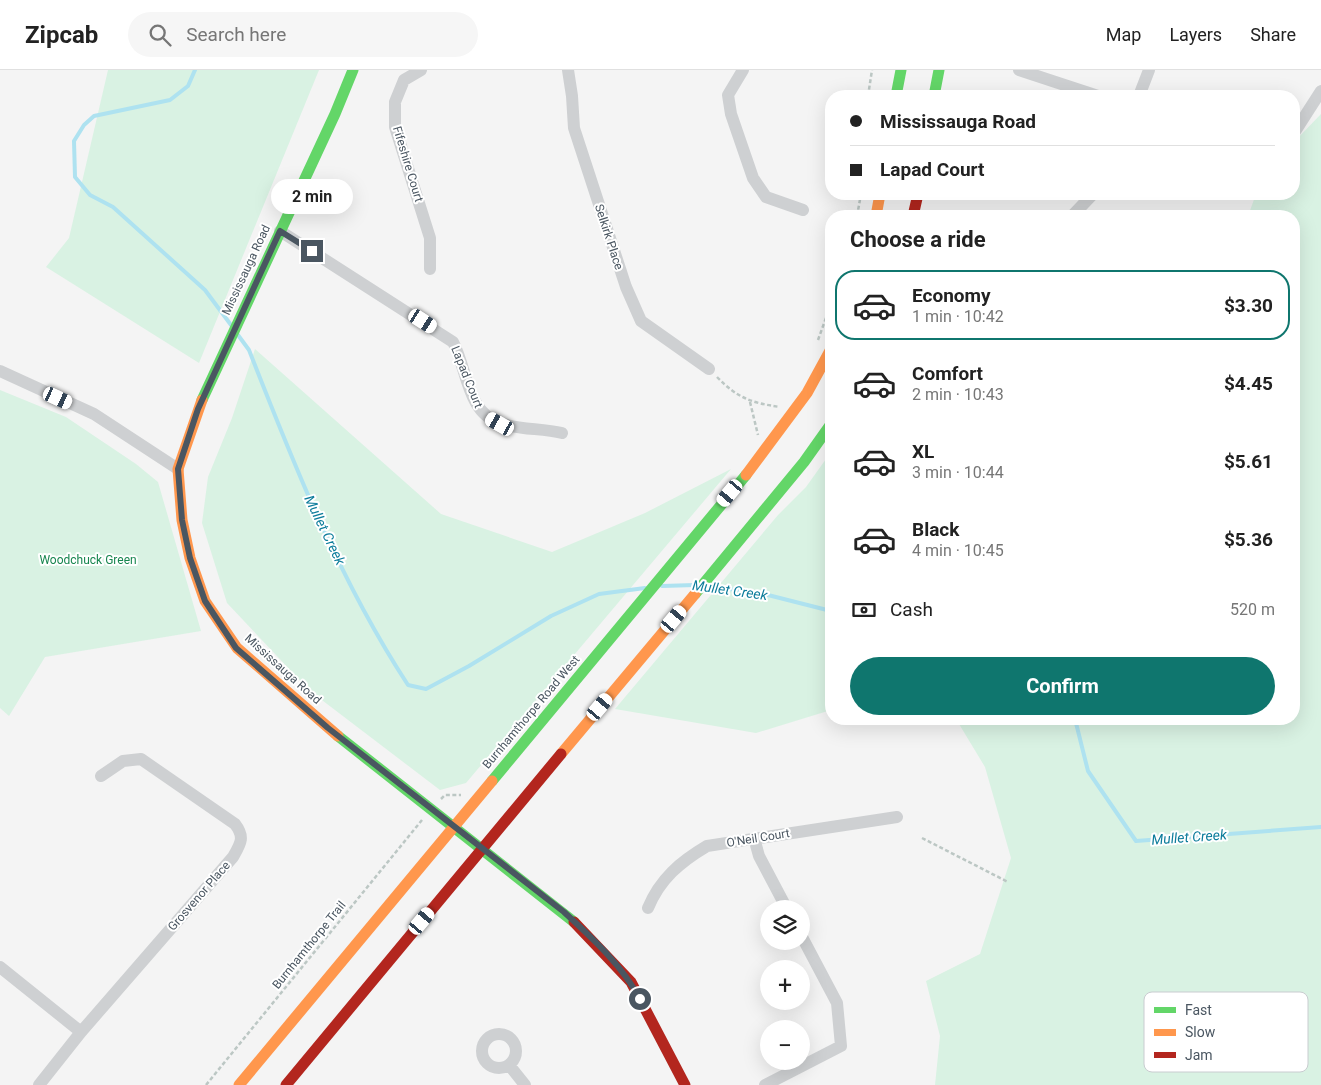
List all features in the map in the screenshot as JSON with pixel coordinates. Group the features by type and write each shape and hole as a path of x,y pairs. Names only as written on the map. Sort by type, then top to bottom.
{"main road":[{"name":"Mississauga Road","path":"353,70 335,114 198,409 178,469 182,520 190,558 205,601 236,648 328,728 564,912 589,935 631,982 685,1085"},
{"path":"897,90 901,70"},
{"path":"935,90 939,70"},
{"name":"Burnhamthorpe Road West","path":"239,1085 730,493 796,410 825,359"},
{"path":"286,1085 759,517 804,462 825,432"}],"street":[{"name":"Fifeshire Court","path":"421,70 404,80 395,102 395,127 430,238 430,269"},
{"name":"Selkirk Place","path":"568,70 574,128 626,287 641,321 709,369"},
{"path":"743,70 728,95 731,114 753,178 766,197 803,210"},
{"path":"1019,70 1080,90"},
{"path":"1141,90 1149,70"},
{"path":"1300,124 1321,91"},
{"path":"1078,210 1087,200"},
{"name":"Lapad Court","path":"280,231 453,342 462,358 472,394 483,414 500,424 562,433"},
{"path":"0,371 94,414 178,469"},
{"name":"Grosvenor Place","path":"39,1085 81,1032 233,857 242,842 242,833 235,824 141,759 123,761 101,776"},
{"name":"O'Neil Court","path":"648,908 655,891 683,860 707,846 897,817"},
{"path":"754,838 759,856 782,900"},
{"path":"765,1085 841,1046 837,1003 809,950"},
{"path":"0,967 81,1032"},
{"path":"509,1065 525,1085"}],"path":[{"path":"869,90 872,70"},
{"path":"815,346 825,320"},
{"path":"709,369 728,388 750,402 781,407 776,414"},
{"path":"750,402 759,439 764,430"},
{"name":"Burnhamthorpe Trail","path":"206,1085 425,816"},
{"path":"922,838 1008,882"}],"green space":[{"path":"108,70 319,70 199,363 46,267 69,238"},
{"path":"1321,114 1321,1085 935,1085 940,1036 926,981 980,954 1011,858 985,767 960,725 1300,725 1300,210 1250,210 1254,200 1300,200 1300,136"},
{"path":"255,349 441,514 552,552 645,513 731,469 466,783 440,790 310,691 227,603 202,523 208,477 232,418"},
{"name":"Woodchuck Green","path":"0,390 66,417 136,464 158,482 201,631 45,657 9,716 0,708"},
{"path":"825,460 825,712 756,733 615,709 778,515 806,487"}],"waterway":[{"name":"Mullet Creek","path":"195,70 188,86 170,100 94,116 84,125 74,141 75,177 90,195 113,207 205,290 231,325"},
{"name":"Mullet Creek","path":"238,335 249,350 301,479 340,564 383,645 408,685 426,689 469,666 551,616 599,594 645,588"},
{"name":"Mullet Creek","path":"662,586 695,585"},
{"name":"Mullet Creek","path":"709,586 764,594 825,609"},
{"name":"Mullet Creek","path":"1076,725 1088,771 1136,841 1321,827"}],"traffic: fast":[{"path":"202,400 335,114 353,70"},
{"path":"897,90 901,70"},
{"path":"935,90 939,70"},
{"path":"695,594 804,462 825,432"},
{"path":"492,781 746,475"},
{"path":"338,736 574,922"}],"traffic: slow":[{"path":"877,210 879,200"},
{"path":"746,475 807,393 825,360"},
{"path":"202,400 178,469 182,520 190,558 205,601 237,648 338,736"},
{"path":"561,754 695,594"},
{"path":"239,1085 492,781"}],"traffic: jam":[{"path":"914,210 917,200"},
{"path":"286,1085 561,754"},
{"path":"574,922 631,982 685,1085"}],"route":[{"path":"312,251 280,231 198,409 178,469 182,520 190,558 205,601 236,648 328,728 564,912 589,935 631,982 640,999"}]}
